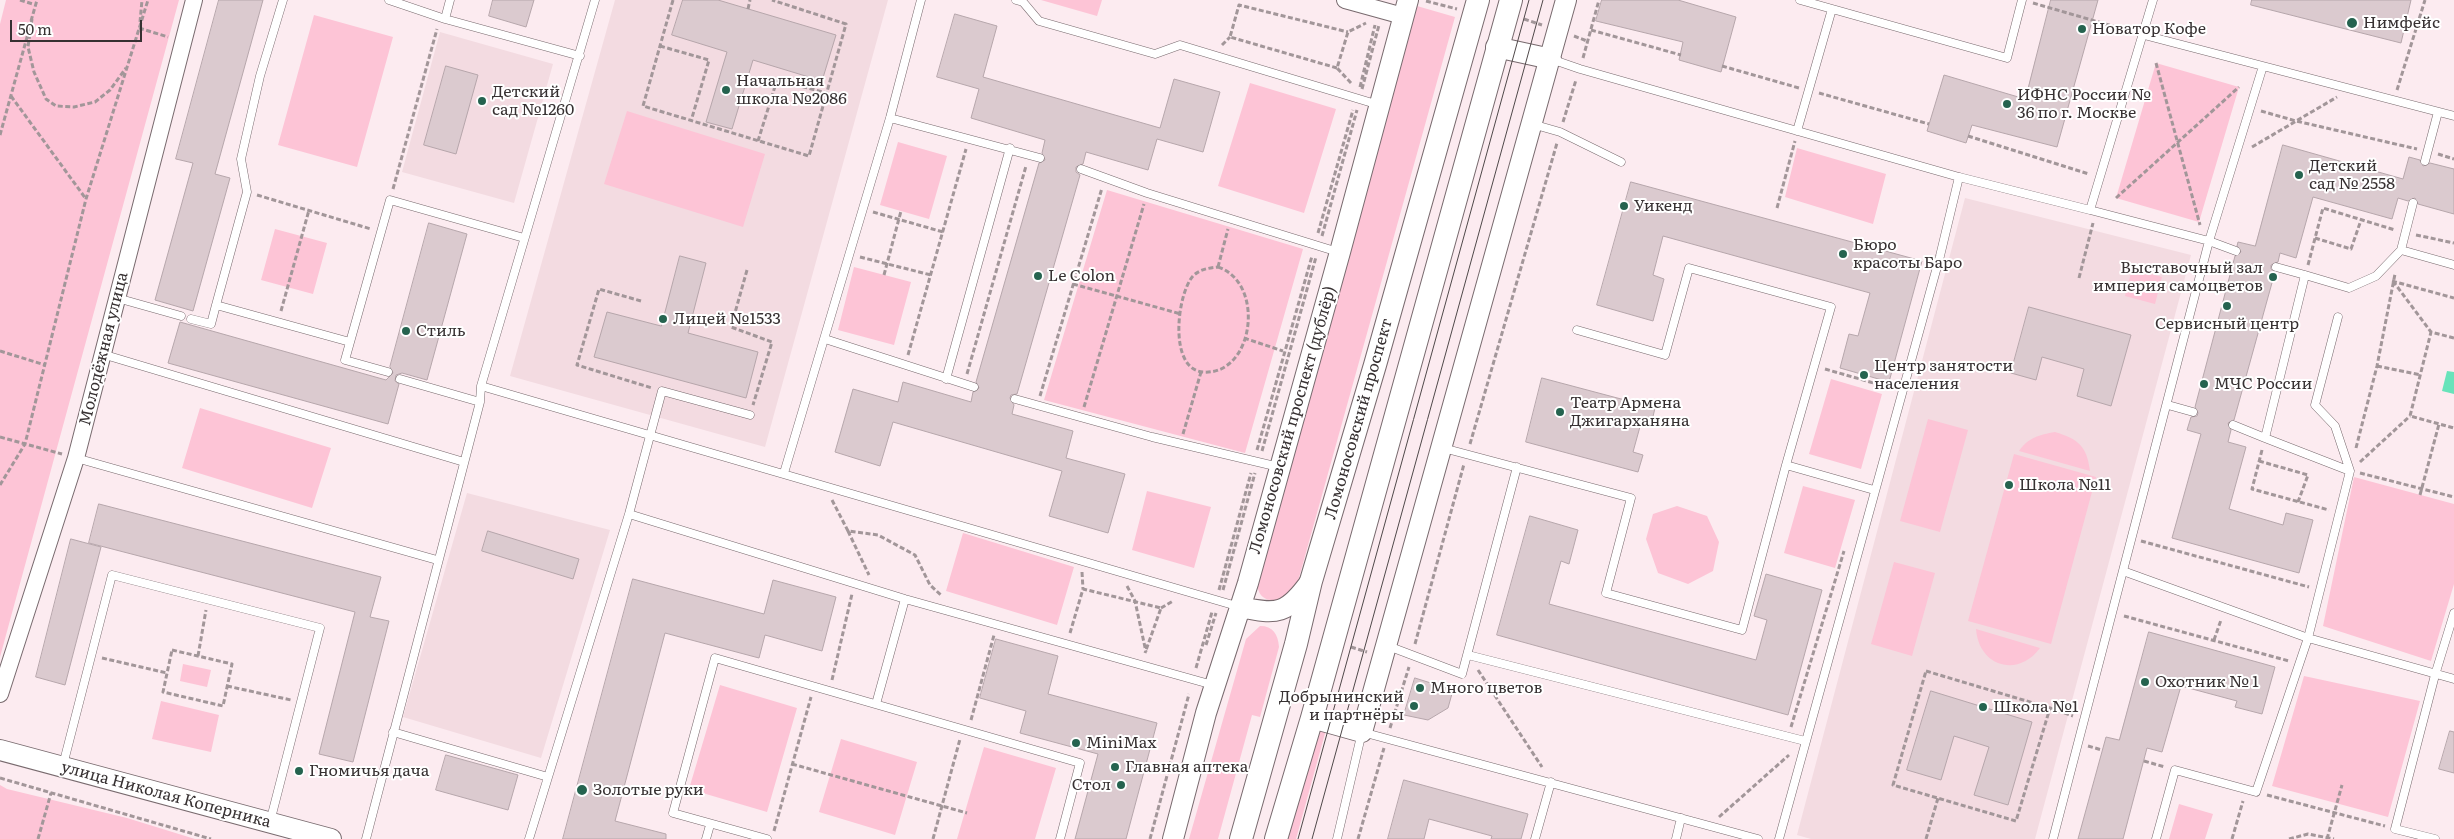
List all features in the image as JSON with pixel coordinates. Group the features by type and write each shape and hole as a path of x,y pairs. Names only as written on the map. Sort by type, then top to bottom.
{"main road":[{"name":"Ломоносовский проспект","path":"1241,839 1301,624 1311,581 1478,0"},
{"name":"Ломоносовский проспект","path":"1276,839 1336,632 1496,46 1511,0"},
{"path":"1436,147 1444,140 1454,139 1463,144 1467,155"},
{"path":"1301,624 1304,636 1315,643 1328,642 1336,632"}],"street":[{"name":"Молодёжная улица","path":"0,694 76,458 194,0"},
{"path":"1345,0 1383,10 1405,8"},
{"path":"1312,718 1362,732 1566,0"},
{"name":"Ломоносовский проспект (дублёр)","path":"1173,839 1205,683 1240,607 1340,252 1405,8"},
{"path":"1496,46 1551,59"},
{"path":"1240,607 1265,612 1284,609 1295,602 1311,581"},
{"name":"улица Николая Коперника","path":"0,750 326,838"}],"lane":[{"path":"191,318 211,324 247,192 241,159 260,76 283,0"},
{"path":"389,0 580,56"},
{"path":"443,17 450,0"},
{"path":"366,839 437,560 480,402 481,386 595,0"},
{"path":"784,473 890,118 921,0"},
{"path":"1016,0 1022,2 1039,21 1146,52 1155,54 1180,45 1379,105"},
{"path":"1800,0 2008,58 2022,0"},
{"path":"2093,213 2100,178 2153,0"},
{"path":"1797,131 1832,9"},
{"path":"2144,35 2454,116"},
{"path":"1551,59 1580,69 1959,177 2093,213 2209,241 2236,251"},
{"path":"2053,839 2168,405 2209,241 2263,66"},
{"path":"2425,161 2438,112"},
{"path":"890,118 1010,148 1040,158"},
{"path":"1532,124 1560,132 1621,162"},
{"path":"946,379 1010,148"},
{"path":"1082,169 1147,193 1340,252"},
{"path":"1780,839 1805,741 1940,256 1959,177"},
{"path":"388,372 345,360 390,200 524,238"},
{"path":"2276,267 2349,288 2376,276 2401,250 2413,203"},
{"path":"2401,250 2454,265"},
{"path":"1441,447 1631,498 1606,593 1742,630 1831,307 1689,268 1664,355 1577,330"},
{"path":"2265,438 2305,275"},
{"path":"117,298 182,316"},
{"path":"216,304 350,342"},
{"path":"2156,839 2175,770 2256,792 2308,638 2350,471 2335,426 2315,405 2338,317"},
{"path":"825,339 974,387"},
{"path":"102,354 464,462"},
{"path":"400,380 480,402"},
{"path":"481,386 1240,607"},
{"path":"529,839 629,514 662,391 750,415"},
{"path":"1016,399 1180,444 1279,467"},
{"path":"2168,405 2194,412"},
{"path":"2233,424 2350,471"},
{"path":"76,458 437,560"},
{"path":"1786,465 1874,490"},
{"path":"1386,646 1462,674 1516,467"},
{"path":"629,514 996,626 1205,683"},
{"path":"2123,571 2308,638 2454,679"},
{"path":"63,767 112,575 320,628 270,823"},
{"path":"876,704 905,599"},
{"path":"2435,839 2395,829 2435,675 2454,613"},
{"path":"1468,655 1805,741"},
{"path":"767,839 710,825 673,813 715,658 1080,763 1060,839"},
{"path":"393,732 548,777"},
{"path":"1337,839 1362,732 1388,737 1758,839"},
{"path":"1535,839 1551,782"},
{"path":"1676,839 1681,818"},
{"path":"706,839 710,825"}],"path":[{"path":"20,0 36,5"},
{"path":"0,135 37,0"},
{"path":"139,29 142,0"},
{"path":"0,485 25,444 86,199 148,0"},
{"path":"673,0 643,106 809,156 846,24 772,0"},
{"path":"748,9 750,0"},
{"path":"1422,0 1457,9"},
{"path":"1358,839 1412,655 1467,454 1599,0"},
{"path":"2394,100 2425,0"},
{"path":"1238,2 1348,32 1377,18 1359,90 1337,68 1230,37 1238,2"},
{"path":"2032,2 2144,35"},
{"path":"1219,590 1320,246 1383,10"},
{"path":"390,200 443,17"},
{"path":"32,19 28,47 34,72 46,99 56,106 74,108 95,102 110,90 128,65"},
{"path":"139,29 183,42"},
{"path":"1590,30 1681,55"},
{"path":"1337,68 1348,32"},
{"path":"660,46 709,60 691,121"},
{"path":"2156,63 2199,222"},
{"path":"1722,66 1929,124"},
{"path":"758,141 777,80 826,93"},
{"path":"2116,198 2239,87"},
{"path":"2236,156 2351,89"},
{"path":"11,96 86,199"},
{"path":"2250,108 2454,159"},
{"path":"1317,236 1354,109"},
{"path":"1777,208 1797,131"},
{"path":"1968,136 2100,178"},
{"path":"905,365 970,138"},
{"path":"964,384 1029,155"},
{"path":"1037,406 1105,177"},
{"path":"247,192 381,232"},
{"path":"1082,417 1147,193"},
{"path":"2305,275 2322,208 2404,233 2454,243"},
{"path":"862,209 943,232"},
{"path":"278,322 309,210"},
{"path":"884,275 902,211"},
{"path":"2080,278 2093,213"},
{"path":"1218,267 1231,219"},
{"path":"2315,238 2352,249 2361,220"},
{"path":"2350,471 2377,366 2393,281 2401,250"},
{"path":"1152,839 1205,683 1220,601 1283,351 1312,253"},
{"path":"849,254 931,275"},
{"path":"1218,267 1228,270 1238,279 1245,293 1249,314 1239,356 1228,367 1216,372 1201,372 1187,364 1180,349 1178,325 1180,314 1192,277 1199,272 1218,267"},
{"path":"747,270 731,327 772,342 750,415"},
{"path":"2376,276 2454,298"},
{"path":"2393,281 2431,332 2454,338"},
{"path":"1073,284 1180,314"},
{"path":"641,301 599,289 577,365 662,391"},
{"path":"2350,471 2410,416 2431,332"},
{"path":"1244,338 1309,359"},
{"path":"0,351 45,365"},
{"path":"1814,366 1892,389"},
{"path":"2377,366 2421,376"},
{"path":"1180,444 1201,372"},
{"path":"2410,416 2454,428"},
{"path":"2420,495 2440,424"},
{"path":"0,437 76,458"},
{"path":"2265,438 2252,489 2340,513"},
{"path":"2259,460 2308,475 2298,502"},
{"path":"2350,471 2454,497"},
{"path":"823,485 877,591"},
{"path":"848,531 878,535 915,556 930,585 946,600"},
{"path":"2132,539 2320,590"},
{"path":"1120,572 1135,602 1146,653"},
{"path":"830,691 854,584"},
{"path":"1070,633 1083,589 1161,608 1146,653"},
{"path":"198,656 208,599"},
{"path":"2214,640 2225,608"},
{"path":"1196,668 1213,611"},
{"path":"2112,613 2300,663"},
{"path":"933,839 996,626"},
{"path":"1061,630 1080,635"},
{"path":"172,650 232,664 223,706 163,692 167,673 172,650"},
{"path":"1136,650 1146,653"},
{"path":"91,655 167,673"},
{"path":"1468,655 1551,782"},
{"path":"2050,708 2016,822 1893,785 1926,671 2050,708 2078,718"},
{"path":"227,686 301,702"},
{"path":"772,839 814,686"},
{"path":"1152,839 1188,694"},
{"path":"1709,826 1805,741"},
{"path":"2144,761 2175,770"},
{"path":"792,764 967,813"},
{"path":"0,778 211,839"},
{"path":"2328,838 2342,785"},
{"path":"2232,839 2246,790"},
{"path":"2256,792 2395,829"},
{"path":"38,839 51,793"},
{"path":"1926,839 1938,798"},
{"path":"2289,839 2308,834 2334,839"}],"shaded area":[{"path":"6,0 179,0 0,657 0,24"},
{"path":"615,0 888,0 765,447 510,376"},
{"path":"1041,0 1102,0 1097,16"},
{"path":"1417,6 1455,17 1295,592 1287,601 1266,599 1260,593 1257,582"},
{"path":"314,15 393,37 357,167 278,145"},
{"name":"Детский сад №1260","path":"440,32 553,64 514,203 402,172"},
{"path":"2156,63 2239,87 2199,222 2116,198"},
{"path":"1250,83 1336,109 1304,213 1218,186"},
{"path":"627,111 765,154 743,227 604,184"},
{"path":"898,142 947,156 929,219 880,205"},
{"path":"1797,148 1886,174 1873,224 1785,197"},
{"path":"1107,190 1303,249 1245,453 1044,400"},
{"name":"Школа №11","path":"1965,198 2191,255 2035,839 1811,839 1797,835"},
{"path":"275,229 327,243 313,294 261,280"},
{"path":"854,267 911,282 894,345 838,330"},
{"path":"2132,269 2162,277 2155,304 2125,296"},
{"path":"2447,371 2454,372 2454,394 2442,391"},
{"path":"1831,379 1882,394 1861,469 1809,454"},
{"path":"200,408 331,448 312,508 182,468"},
{"path":"1928,419 1968,430 1940,532 1900,521"},
{"path":"2055,432 2070,438 2080,445 2089,462 2090,471 2019,451 2035,437"},
{"path":"2014,454 2096,477 2051,644 1968,621"},
{"path":"2354,477 2454,504 2454,584 2431,661 2323,626"},
{"path":"1803,486 1855,500 1835,568 1784,553"},
{"path":"1147,491 1211,507 1194,568 1132,550"},
{"path":"467,493 610,530 541,758 403,717"},
{"path":"1677,506 1707,516 1719,542 1713,571 1688,584 1658,573 1646,539 1653,514"},
{"path":"963,533 1074,567 1057,625 946,591"},
{"path":"1894,562 1935,573 1912,656 1871,644"},
{"path":"1260,626 1268,627 1274,632 1279,647 1260,717 1252,715 1218,839 1189,839 1246,639"},
{"path":"1976,629 2040,648 2021,663 2001,664 1992,660 1984,652"},
{"path":"183,664 211,670 207,687 180,681"},
{"path":"2304,676 2420,701 2388,817 2272,786"},
{"path":"720,685 797,708 767,812 689,789"},
{"path":"161,701 219,715 211,752 152,739"},
{"path":"1319,724 1327,726 1296,839 1286,839"},
{"path":"841,739 917,762 895,835 819,812"},
{"path":"984,747 1056,768 1035,839 957,839"},
{"path":"0,785 7,789 127,818 195,839 0,839"},
{"path":"2179,804 2213,814 2205,839 2169,839"}],"building":[{"path":"219,0 263,0 215,174 230,178 193,311 155,300 193,163 176,159"},
{"path":"493,0 534,0 526,27 489,16"},
{"path":"683,0 718,0 836,35 822,81 753,60 732,129 706,122 727,52 672,35"},
{"path":"1602,0 1678,0 1736,17 1721,72 1679,60 1683,42 1596,21"},
{"path":"2051,0 2098,0 2057,147 1972,125 1966,143 1927,131 1944,75 2025,99"},
{"path":"2252,0 2411,0 2401,43 2251,5"},
{"path":"955,14 997,26 983,77 1160,128 1174,79 1220,92 1203,152 1157,139 1148,170 1086,152 1083,164 1076,167 1076,172 1080,175 1017,394 1011,395 1010,398 1014,405 1012,414 1073,431 1066,458 1125,474 1108,533 1049,516 1062,471 893,422 880,466 835,452 853,389 898,402 903,382 971,402 973,392 979,388 976,382 1039,163 1045,160 1042,153 1045,140 971,118 979,89 937,77"},
{"path":"446,66 478,75 456,154 424,145"},
{"path":"2283,145 2403,179 2409,157 2420,160 2423,166 2430,163 2454,169 2454,214 2418,204 2415,198 2408,201 2398,198 2392,219 2313,197 2296,258 2280,253 2278,262 2271,265 2271,269 2275,272 2234,420 2228,423 2231,430 2228,442 2246,447 2229,509 2283,525 2286,513 2313,520 2299,573 2172,538 2201,434 2187,430 2191,417 2197,416 2198,413 2195,407 2235,256 2241,252 2237,246 2238,242 2255,246"},
{"path":"1631,182 1922,261 1889,382 1840,368 1849,334 1858,336 1870,293 1663,236 1653,275 1664,279 1653,321 1597,305"},
{"path":"429,223 467,234 427,380 402,373 396,375 395,381 399,384 388,424 168,363 180,322 386,380 393,373 390,367"},
{"path":"680,256 706,263 688,333 758,352 746,398 594,357 607,312 661,326"},
{"path":"2029,307 2131,335 2111,406 2077,396 2084,369 2042,357 2036,380 2011,373"},
{"path":"1542,378 1655,408 1651,425 1641,423 1633,452 1643,455 1638,472 1526,442"},
{"path":"99,504 381,577 370,617 389,621 353,762 319,754 355,612 89,543"},
{"path":"1530,516 1578,530 1569,564 1561,561 1549,604 1756,660 1767,620 1754,616 1766,574 1822,590 1788,715 1497,635"},
{"path":"488,531 579,559 573,579 482,551"},
{"path":"71,539 101,547 65,685 36,677"},
{"path":"633,579 764,614 773,580 836,597 822,651 765,635 759,658 665,633 615,821 666,834 666,839 563,839"},
{"path":"2149,632 2275,667 2262,714 2235,707 2237,701 2181,686 2162,752 2147,748 2123,839 2078,839 2106,737 2119,740"},
{"path":"996,639 1058,656 1048,694 1157,723 1126,839 1075,839 1098,754 1020,733 1026,711 980,698"},
{"path":"1415,678 1453,690 1448,708 1428,720 1404,715"},
{"path":"1931,691 2032,722 2008,805 1974,795 1989,747 1954,736 1941,780 1907,770"},
{"path":"2450,731 2454,732 2454,773 2439,769"},
{"path":"446,755 518,775 508,810 436,790"},
{"path":"1404,780 1528,814 1521,839 1491,839 1492,836 1429,819 1424,839 1388,839"}],"tram line":[{"path":"1298,839 1529,0"},
{"path":"1312,839 1543,0"}],"place":[{"name":"Нимфейс","path":"2352,23"},
{"name":"Новатор Кофе","path":"2082,29"},
{"name":"Начальная школа №2086","path":"726,90"},
{"name":"Детский сад №1260","path":"482,101"},
{"name":"ИФНС России № 36 по г. Москве","path":"2007,104"},
{"name":"Детский сад № 2558","path":"2299,175"},
{"name":"Уикенд","path":"1624,206"},
{"name":"Бюро красоты Баро","path":"1843,254"},
{"name":"Le Colon","path":"1038,276"},
{"name":"Выставочный зал империя самоцветов","path":"2273,277"},
{"name":"Сервисный центр","path":"2227,306"},
{"name":"Лицей №1533","path":"663,319"},
{"name":"Стиль","path":"406,331"},
{"name":"Центр занятости населения","path":"1864,375"},
{"name":"МЧС России","path":"2204,384"},
{"name":"Театр Армена Джигарханяна","path":"1560,412"},
{"name":"Школа №11","path":"2009,485"},
{"name":"Охотник № 1","path":"2145,682"},
{"name":"Много цветов","path":"1420,688"},
{"name":"Добрынинский и партнёры","path":"1414,706"},
{"name":"Школа №1","path":"1983,707"},
{"name":"MiniMax","path":"1076,743"},
{"name":"Главная аптека","path":"1115,767"},
{"name":"Гномичья дача","path":"299,771"},
{"name":"Стол","path":"1121,785"},
{"name":"Золотые руки","path":"582,790"}]}
